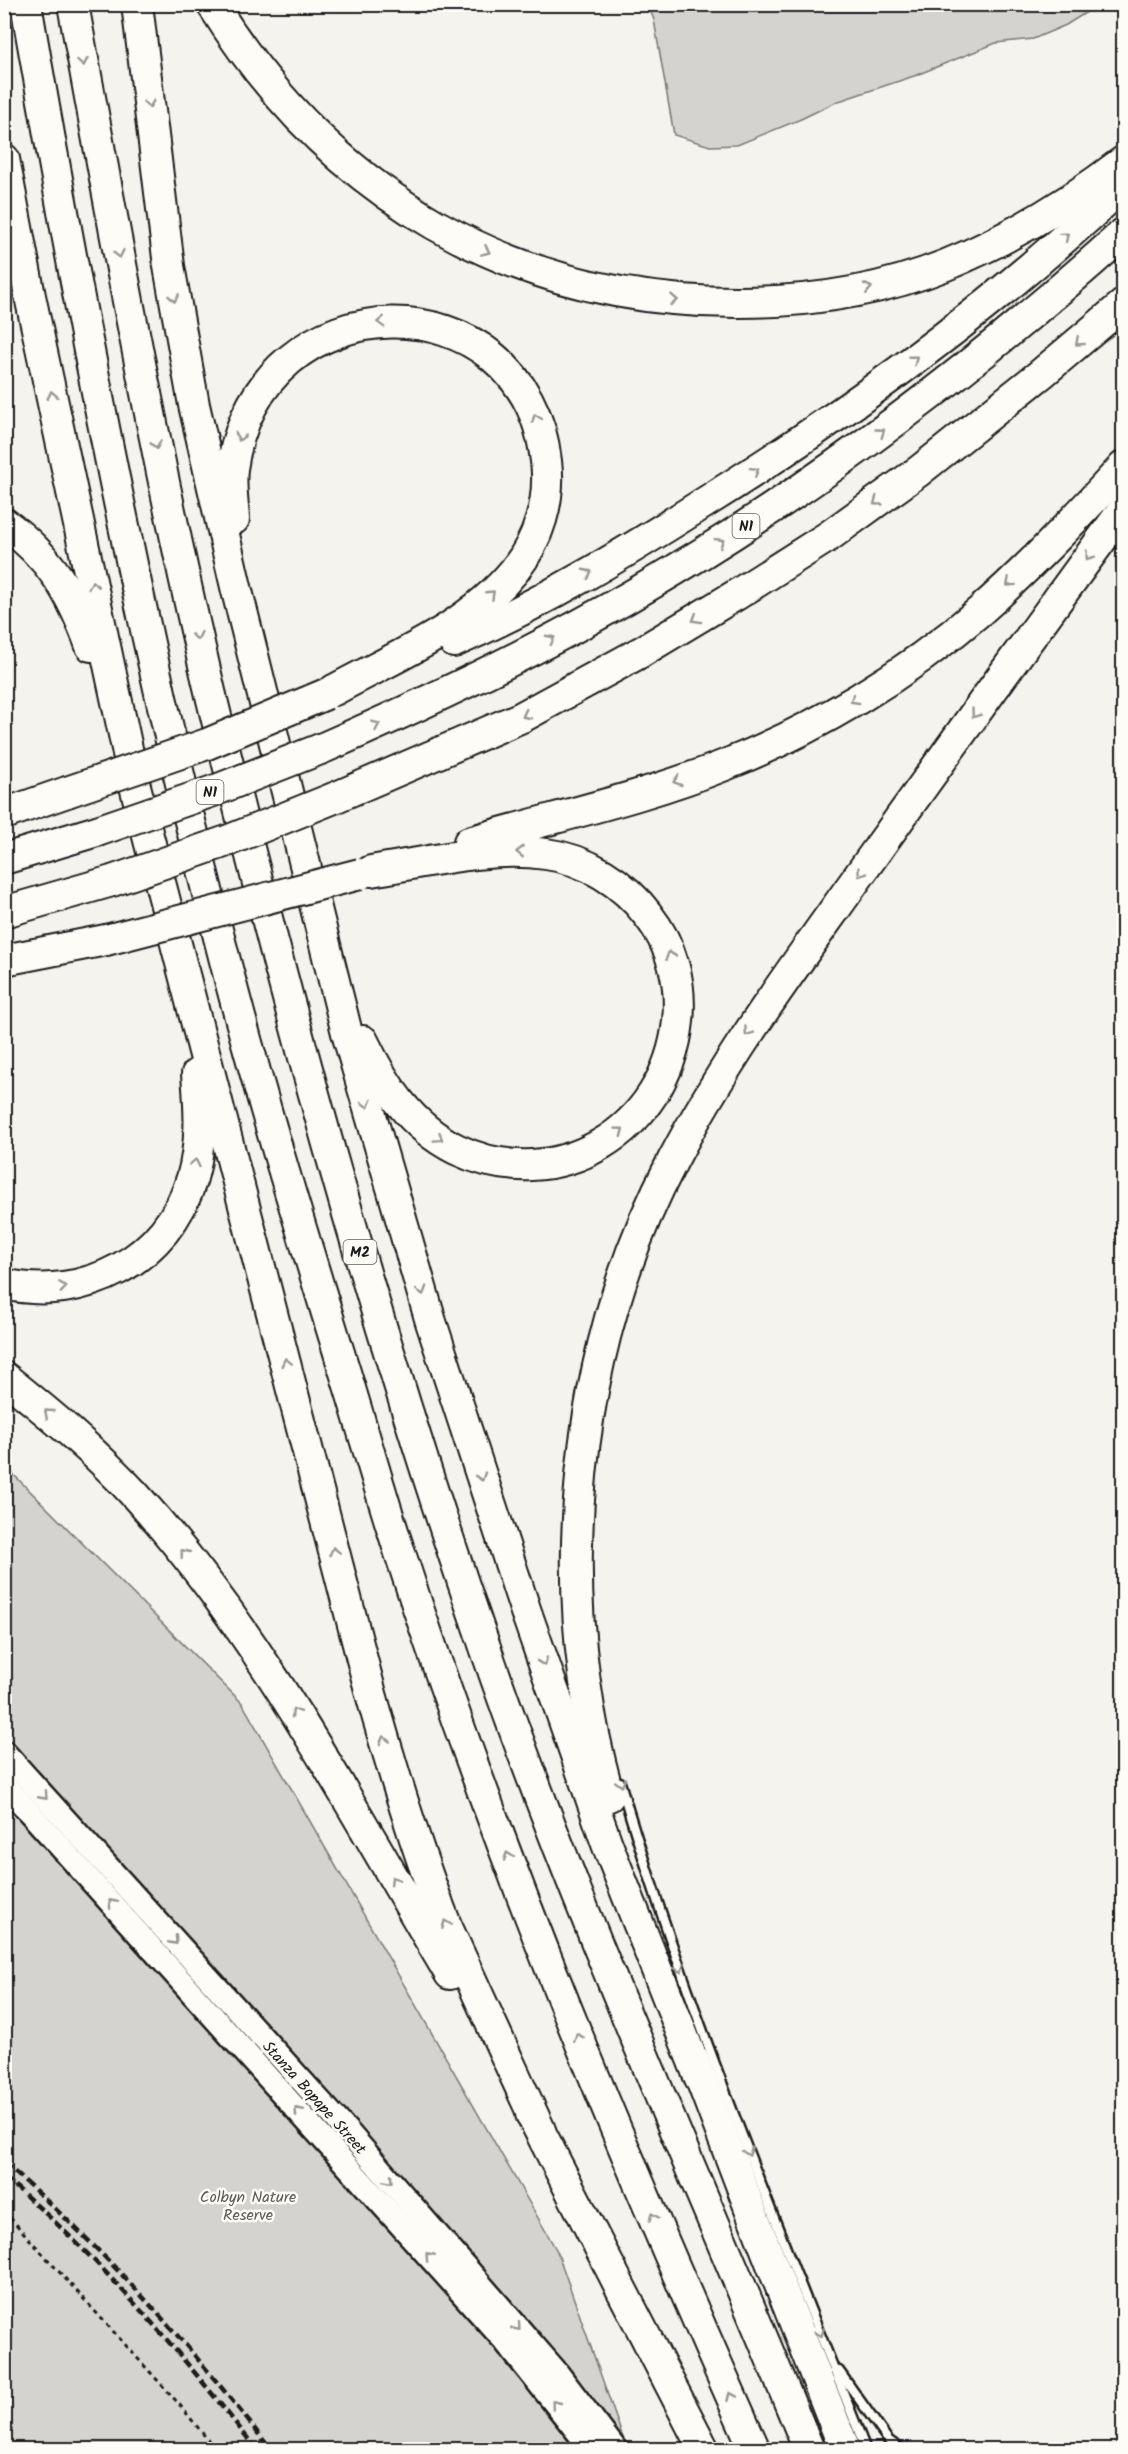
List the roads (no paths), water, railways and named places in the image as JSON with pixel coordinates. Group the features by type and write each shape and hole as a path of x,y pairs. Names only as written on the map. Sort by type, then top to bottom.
{"highway":[{"path":"26,4 68,242 164,711 222,948 283,1171 400,1554 511,1864 593,2075 755,2450"},
{"name":"M2","path":"73,4 151,416 203,663 314,1099 388,1347 430,1485 488,1656 563,1858 649,2070 809,2450"},
{"path":"137,4 159,192 180,329 208,471 347,1033 468,1439 607,1844 845,2450"},
{"path":"212,4 252,65 275,92 330,150 378,188 411,210 482,249 550,275 630,294 705,302 787,302 868,288 914,276 945,265 1013,233 1084,190 1124,161"},
{"path":"4,159 30,296 135,786 170,927 219,1104 396,1783 417,1849 446,1924 540,2130"},
{"path":"4,814 207,744 459,639 613,560 822,428 944,336 1124,184"},
{"name":"N1","path":"4,859 97,831 216,790 322,748 438,698 640,591 742,528 882,432 964,370 1058,292 1124,233"},
{"path":"4,912 112,881 227,841 334,798 522,717 641,652 830,536 919,471 1041,374 1124,304"},
{"path":"271,722 234,520 232,471 241,430 250,410 272,378 297,353 328,334 363,323 381,321 426,326 459,336 491,356 506,369 528,402 544,441 548,472 543,513 538,532 524,558 502,584 474,609 440,634 330,692"},
{"path":"4,960 99,942 366,873 623,799 725,765 824,718 919,659 978,612 1074,520 1124,466"},
{"path":"700,2079 623,1842 597,1750 583,1657 578,1561 583,1473 595,1376 618,1291 650,1209 671,1162 743,1040 1124,509"},
{"path":"4,523 34,547 49,563 80,614 135,786"},
{"path":"4,803 64,792"},
{"path":"305,865 360,1034 376,1068 391,1092 422,1126 440,1139 465,1152 497,1162 520,1164 554,1162 573,1157 608,1139 636,1118 663,1079 671,1058 677,1035 679,993 674,966 665,940 656,924 630,894 591,867 548,854 525,852 476,855 366,873"},
{"path":"4,1284 35,1289 57,1289 80,1285 118,1271 157,1240 175,1217 184,1198 197,1156 201,1115 197,1075 170,927"},
{"path":"4,977 99,942"},
{"path":"4,1377 88,1448 127,1487 209,1584 286,1698 478,2020 540,2130 705,2450"}],"main road":[{"name":"Stanza Bopape Street","path":"4,1752 348,2132 555,2370 616,2450"},
{"name":"Stanza Bopape Street","path":"4,1784 472,2305 592,2450"}],"lane":[{"path":"578,1561 589,1631"},
{"path":"617,1772 672,1946 770,2209 866,2450"},
{"path":"831,2361 888,2440 902,2450"}],"railway":[{"path":"4,2163 41,2195 145,2299 210,2374 271,2450"},
{"path":"4,2177 73,2239 138,2307 257,2450"}],"park label":[{"name":"Colbyn Nature Reserve","path":"248,2205"}]}
